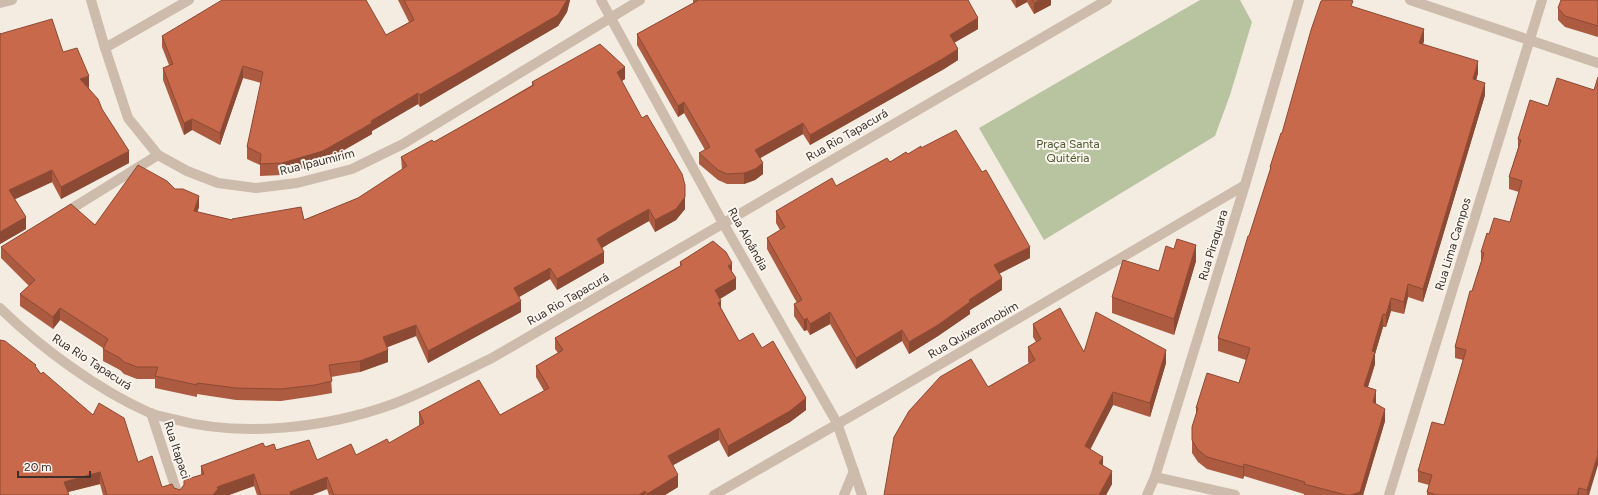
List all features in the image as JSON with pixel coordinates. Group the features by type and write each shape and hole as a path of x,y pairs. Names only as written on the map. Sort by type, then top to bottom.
{"street":[{"path":"0,3 12,0"},
{"name":"Rua Ipaumirim","path":"91,0 128,118 158,155 187,171 218,183 256,188 297,183 352,169 403,144 611,16 640,0"},
{"path":"105,48 189,0"},
{"name":"Rua Aloândia","path":"601,0 723,223 837,423 862,495"},
{"name":"Rua Rio Tapacurá","path":"0,308 26,334 106,390 151,413 192,424 239,430 293,427 340,419 392,404 440,384 492,358 1107,0"},
{"name":"Rua Piraquara","path":"1147,495 1155,477 1245,185 1299,0"},
{"path":"1410,0 1598,64"},
{"name":"Rua Lima Campos","path":"1389,495 1542,0"},
{"path":"53,220 158,155"},
{"name":"Rua Quixeramobim","path":"714,495 893,392 1245,185"},
{"path":"0,319 14,322"},
{"name":"Rua Itapaci","path":"151,413 178,495"},
{"path":"844,495 854,471"},
{"path":"1155,477 1235,495"}],"green space":[{"name":"Praça Santa Quitéria","path":"1200,0 1240,0 1252,22 1230,95 1215,136 1044,240 979,128"}],"building":[{"path":"222,0 366,0 386,35 414,20 404,0 567,0 558,15 420,95 418,93 371,121 372,123 323,151 282,163 260,164 261,154 247,147 263,72 243,66 220,133 192,119 184,123 163,68 173,64 162,36"},
{"path":"697,0 968,0 978,18 950,35 958,49 944,58 810,135 803,123 755,150 763,163 755,169 744,173 727,174 718,170 699,153 710,147 684,102 678,106 637,34"},
{"path":"1032,0 1040,0 1034,3"},
{"path":"1351,0 1353,1 1351,6 1424,29 1419,43 1478,61 1473,79 1485,83 1423,289 1408,284 1404,302 1391,298 1386,315 1383,314 1372,351 1375,352 1364,386 1376,390 1373,402 1385,409 1360,492 1351,495 1304,484 1305,482 1244,464 1243,467 1207,457 1198,450 1192,440 1192,427 1198,408 1196,408 1207,373 1239,383 1250,348 1218,338 1248,236 1282,133 1311,30 1321,1"},
{"path":"1561,0 1598,0 1598,26 1565,16 1558,8"},
{"path":"52,19 63,52 77,48 89,76 80,79 98,99 102,109 129,151 61,187 52,170 9,190 26,217 0,232 0,34"},
{"path":"600,44 625,67 617,72 642,118 647,115 682,174 685,185 685,197 676,209 655,220 649,209 597,239 604,252 557,279 550,268 514,288 521,301 428,351 416,325 383,337 388,350 360,361 329,365 332,381 315,385 281,389 236,388 197,383 197,385 155,376 158,367 137,367 124,362 120,358 103,349 108,339 60,308 53,317 20,294 35,280 1,247 71,204 95,225 138,165 167,181 175,189 183,189 199,196 194,211 232,220 301,207 304,220 358,198 407,166 401,157 432,140 434,142 457,129 534,85 532,82"},
{"path":"1598,77 1598,454 1587,490 1579,488 1577,495 1437,495 1427,492 1432,475 1418,471 1432,422 1444,425 1466,350 1455,347 1470,291 1472,291 1484,253 1481,252 1487,233 1489,234 1494,218 1510,222 1522,181 1509,177 1521,140 1518,139 1530,100 1548,106 1557,78 1594,90"},
{"path":"956,130 982,172 986,170 1030,247 994,265 1002,278 969,300 970,302 938,325 909,342 902,330 856,358 830,312 810,324 807,318 804,320 794,304 802,300 767,238 785,227 776,211 832,178 836,186 887,158 890,162 906,152 908,154 921,146 921,148"},
{"path":"1177,239 1196,245 1174,319 1112,297 1123,260 1159,271 1166,246 1174,249"},
{"path":"713,241 726,252 732,263 728,266 736,278 715,290 721,301 718,303 739,341 753,333 762,348 773,341 806,398 790,411 728,446 719,428 668,456 678,475 647,494 645,491 639,495 334,495 327,477 290,492 291,495 261,495 254,474 217,487 218,489 213,495 107,495 100,472 64,482 69,495 0,495 0,340 5,341 36,365 35,366 41,374 43,372 93,415 99,403 124,418 138,462 152,456 162,487 172,484 174,488 180,490 184,485 184,480 204,474 201,466 263,443 265,447 274,444 276,450 309,440 317,460 351,444 356,455 387,439 389,443 424,423 419,412 479,380 500,415 549,388 536,366 563,350 555,338 682,265 680,262"},
{"path":"1060,308 1084,352 1096,312 1166,350 1150,403 1113,392 1085,446 1103,457 1099,463 1112,471 1099,495 884,495 894,437 909,411 940,377 971,359 988,387 1035,360 1028,347 1041,339 1033,324"}]}
